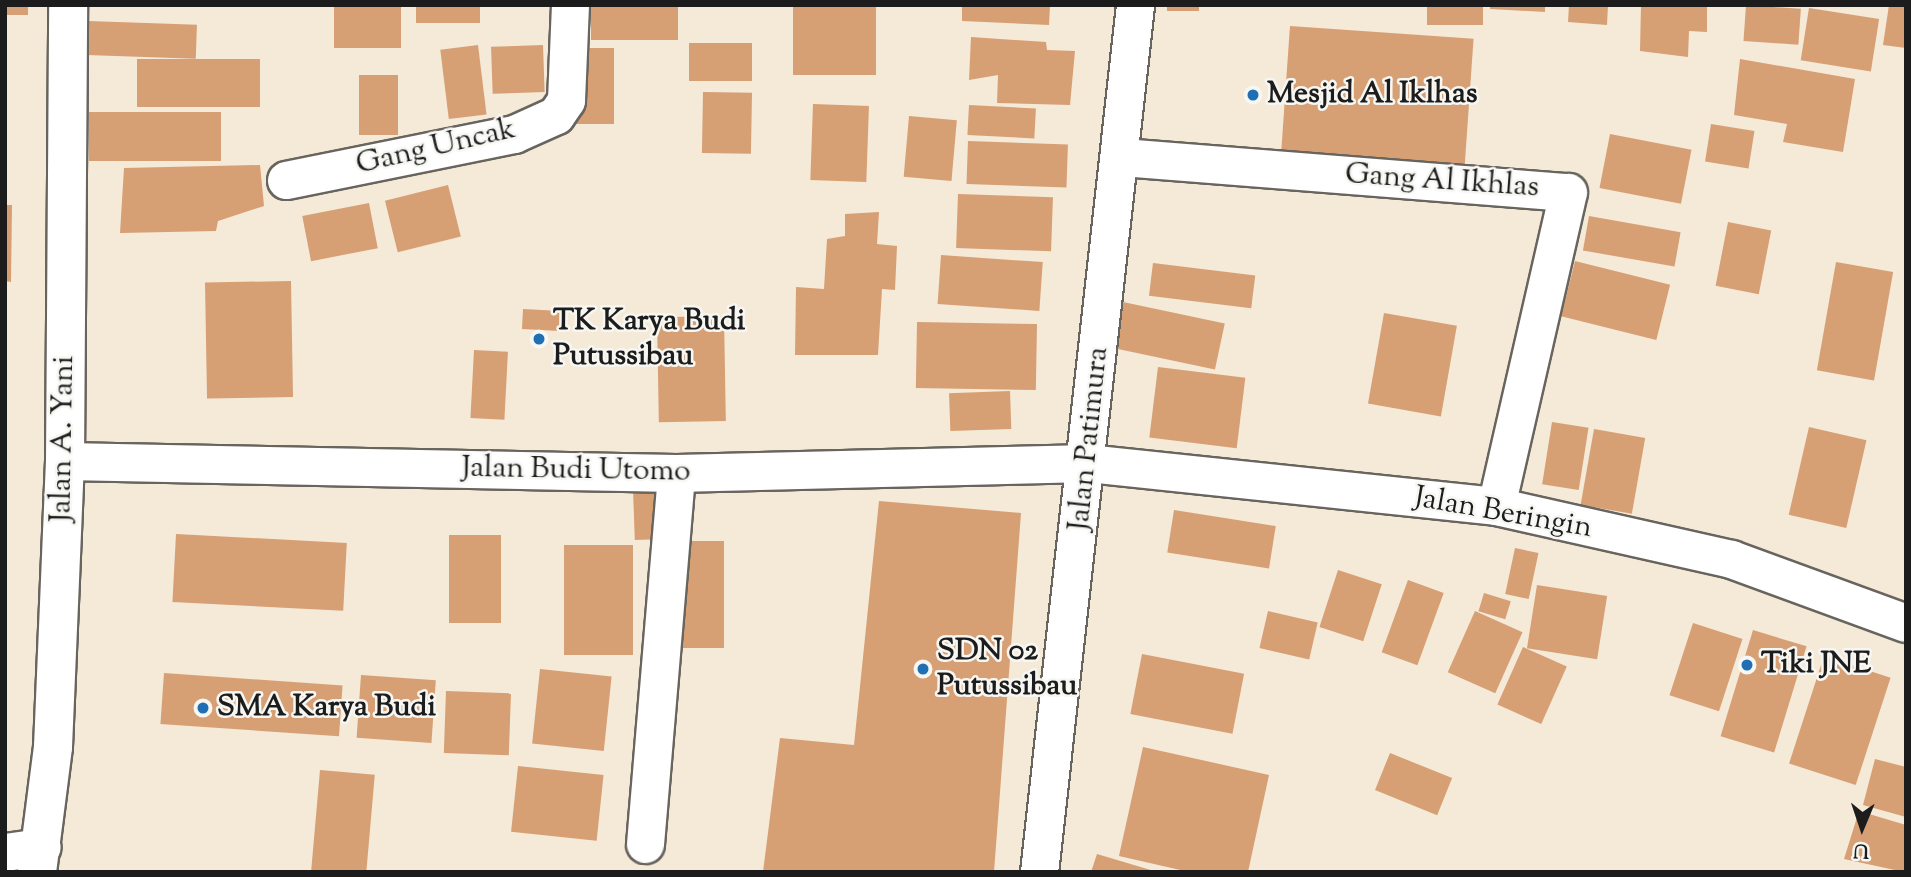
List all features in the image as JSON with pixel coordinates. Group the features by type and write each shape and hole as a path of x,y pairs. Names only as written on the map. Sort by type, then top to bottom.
{"highway":[{"name":"Jalan A. Yani","path":"28,857 53,747 65,461 68,5"}],"street":[{"name":"Gang Uncak","path":"286,180 514,134 555,115 566,100 570,5"},
{"name":"Jalan Patimura","path":"1039,872 1088,463 1135,5"},
{"name":"Gang Al Ikhlas","path":"1121,158 1568,192 1496,506"},
{"name":"Jalan Budi Utomo","path":"65,461 677,473 1088,463"},
{"name":"Jalan Beringin","path":"1088,463 1496,506 1744,563 1906,623"},
{"path":"645,844 677,473"}],"building":[{"path":"5,5 28,5 28,15 5,15"},
{"path":"334,5 401,5 401,48 334,48"},
{"path":"416,5 480,5 480,23 416,23"},
{"path":"591,5 678,5 678,40 591,40"},
{"path":"793,5 876,5 876,75 793,75"},
{"path":"962,5 1050,5 1049,25 962,21"},
{"path":"1167,5 1199,5 1199,11 1167,11"},
{"path":"1427,5 1483,5 1483,25 1427,25"},
{"path":"1490,5 1545,5 1545,12 1490,9"},
{"path":"1569,5 1608,5 1607,25 1568,22"},
{"path":"1641,5 1707,5 1707,32 1689,31 1688,57 1640,51"},
{"path":"1746,5 1801,9 1798,45 1743,41"},
{"path":"1889,5 1906,5 1906,48 1883,45"},
{"path":"1809,8 1879,19 1871,71 1801,60"},
{"path":"88,21 197,25 196,59 87,55"},
{"path":"1290,26 1474,39 1465,165 1281,152"},
{"path":"971,37 1046,42 1047,50 1075,51 1070,105 997,103 998,75 969,80"},
{"path":"689,43 752,43 752,81 689,81"},
{"path":"478,45 487,114 449,119 440,50"},
{"path":"543,45 545,92 493,94 491,47"},
{"path":"575,48 614,48 614,124 575,124"},
{"path":"137,59 260,59 260,107 137,107"},
{"path":"1740,59 1855,79 1843,152 1783,142 1787,124 1734,115"},
{"path":"359,75 398,75 398,135 359,135"},
{"path":"703,92 752,93 751,154 702,153"},
{"path":"813,104 869,106 866,182 810,180"},
{"path":"969,105 1036,109 1034,138 967,135"},
{"path":"89,112 221,112 221,161 89,161"},
{"path":"909,116 957,120 952,181 904,177"},
{"path":"1711,124 1754,131 1749,168 1705,162"},
{"path":"1610,134 1691,150 1681,204 1600,188"},
{"path":"968,141 1068,144 1066,187 966,184"},
{"path":"260,165 264,206 218,221 216,231 120,233 124,168"},
{"path":"448,185 461,236 398,252 385,201"},
{"path":"958,194 1053,197 1051,251 956,248"},
{"path":"369,203 378,248 311,261 302,216"},
{"path":"5,205 12,205 11,282 5,281"},
{"path":"879,212 877,244 897,246 895,290 882,289 878,355 795,355 796,287 824,289 827,239 845,236 845,214"},
{"path":"1589,216 1681,232 1675,267 1583,250"},
{"path":"1728,222 1771,230 1759,294 1716,286"},
{"path":"941,255 1043,262 1039,311 938,304"},
{"path":"1575,261 1670,285 1656,340 1561,316"},
{"path":"1836,262 1893,272 1874,380 1817,370"},
{"path":"1153,263 1255,276 1251,308 1149,296"},
{"path":"291,281 293,397 207,398 205,283"},
{"path":"1123,302 1225,324 1215,370 1113,348"},
{"path":"523,309 565,311 564,331 522,329"},
{"path":"1384,313 1457,326 1441,416 1368,404"},
{"path":"724,316 726,421 659,422 657,317"},
{"path":"917,322 1037,324 1036,390 916,388"},
{"path":"474,350 508,352 504,420 470,418"},
{"path":"1158,367 1245,378 1237,448 1149,437"},
{"path":"1010,391 1011,429 950,431 949,393"},
{"path":"1552,422 1589,428 1579,490 1542,484"},
{"path":"1809,427 1866,440 1846,528 1789,515"},
{"path":"1594,429 1645,438 1632,514 1581,505"},
{"path":"663,488 665,539 635,540 633,489"},
{"path":"879,501 1021,513 994,872 763,872 780,738 854,745"},
{"path":"1174,510 1276,526 1269,569 1167,552"},
{"path":"176,534 347,543 343,611 172,602"},
{"path":"449,535 501,535 501,623 449,623"},
{"path":"683,541 724,541 724,648 683,648"},
{"path":"564,545 633,545 633,655 564,655"},
{"path":"1515,548 1538,553 1529,599 1505,594"},
{"path":"1338,570 1382,584 1363,641 1319,627"},
{"path":"1408,580 1444,593 1417,665 1382,652"},
{"path":"1537,585 1607,596 1597,659 1527,648"},
{"path":"1484,593 1511,601 1505,619 1478,611"},
{"path":"1268,611 1318,622 1309,659 1259,648"},
{"path":"1475,611 1523,632 1495,693 1448,672"},
{"path":"1693,623 1742,639 1719,711 1670,695"},
{"path":"1753,630 1807,646 1774,753 1721,736"},
{"path":"1523,647 1567,667 1541,724 1497,705"},
{"path":"1142,654 1244,674 1232,734 1130,714"},
{"path":"1824,656 1891,678 1856,785 1789,763"},
{"path":"540,669 612,677 604,751 532,744"},
{"path":"164,673 343,685 339,736 160,724"},
{"path":"361,675 436,680 431,743 357,738"},
{"path":"446,691 511,693 509,755 444,753"},
{"path":"1143,747 1269,775 1248,872 1189,872 1119,856"},
{"path":"1390,753 1452,778 1437,815 1375,790"},
{"path":"1875,759 1906,767 1906,817 1863,805"},
{"path":"518,766 604,775 597,841 511,832"},
{"path":"320,770 375,775 366,872 311,872"},
{"path":"1859,811 1906,825 1904,872 1844,859"},
{"path":"1097,854 1154,871 1091,872"}],"place":[{"name":"Mesjid Al Iklhas","path":"1253,95"},
{"name":"TK Karya Budi Putussibau","path":"539,339"},
{"name":"Tiki JNE","path":"1747,665"},
{"name":"SDN 02 Putussibau","path":"923,669"},
{"name":"SMA Karya Budi","path":"203,708"}]}
